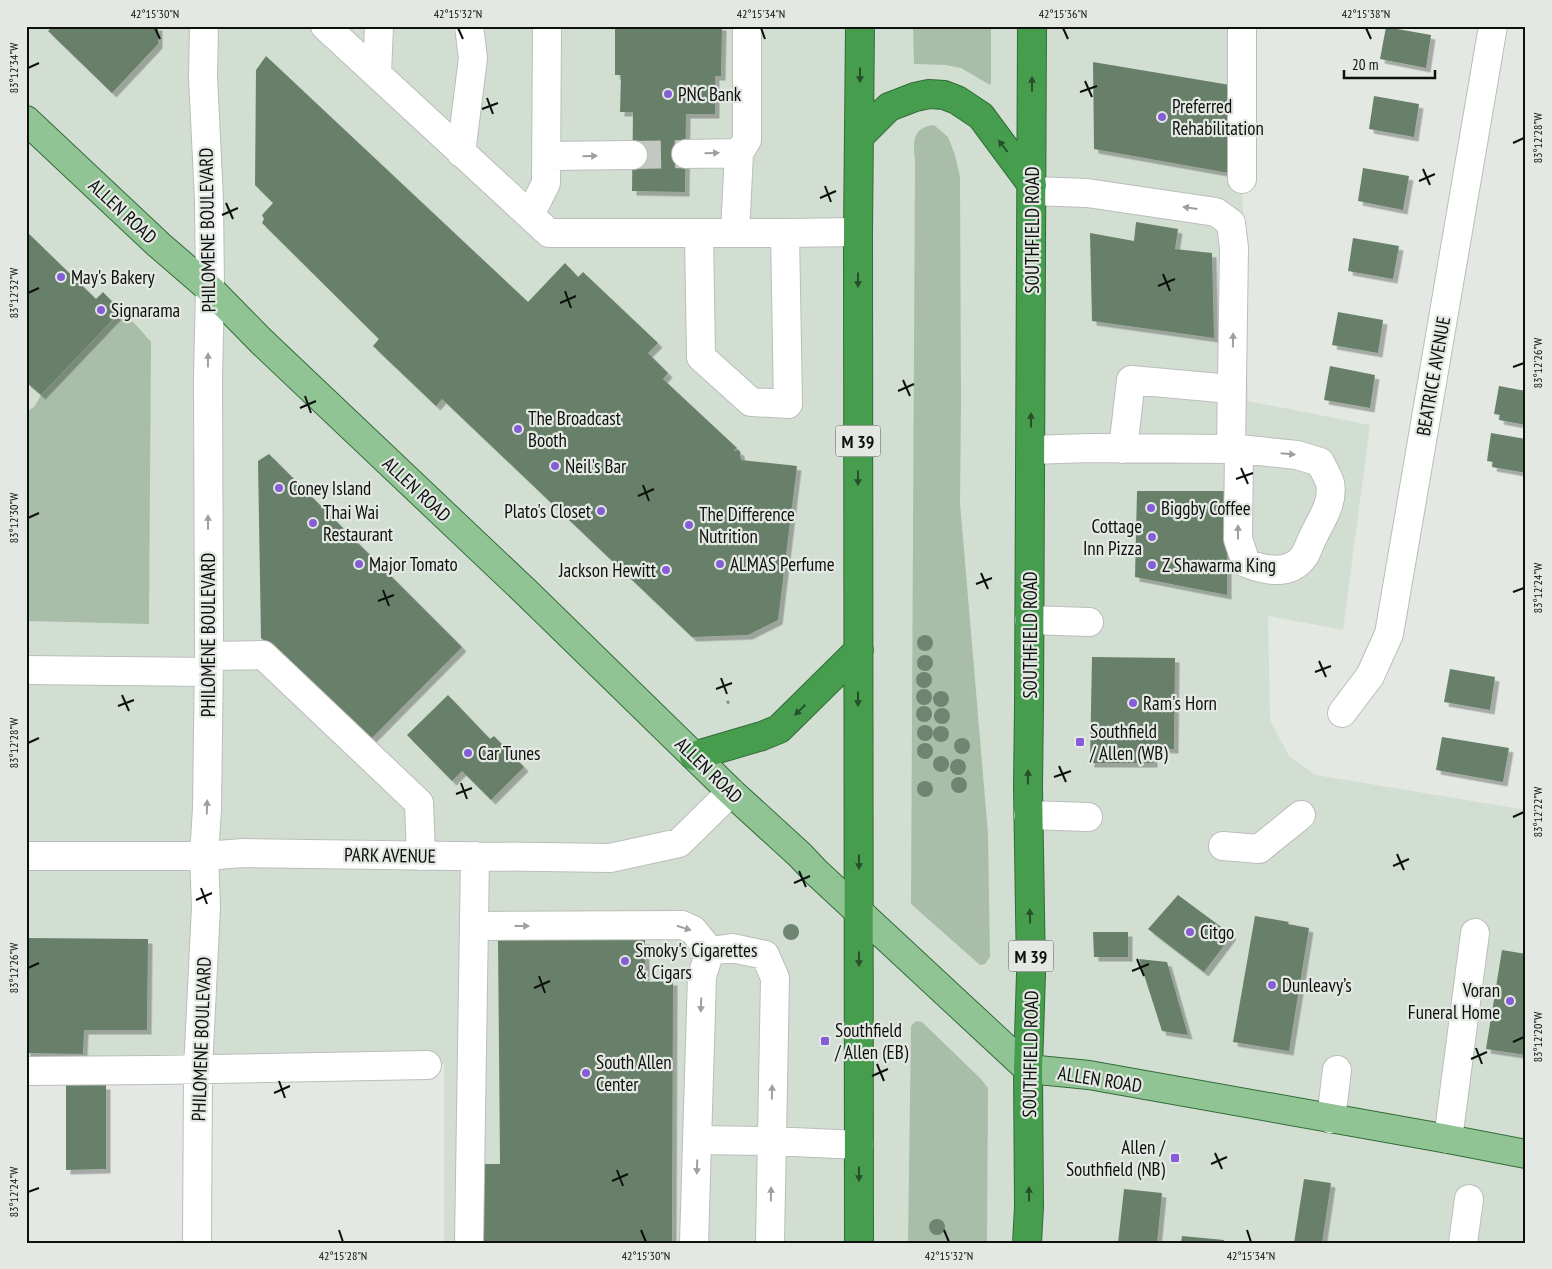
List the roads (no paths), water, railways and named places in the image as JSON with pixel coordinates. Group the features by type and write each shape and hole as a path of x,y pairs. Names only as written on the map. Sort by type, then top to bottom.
{"highway":[{"name":"M 39","path":"859,1243 858,232 860,26"},
{"name":"SOUTHFIELD ROAD","path":"1027,1243 1029,1206 1028,1070 1031,973 1028,814 1032,26"},
{"path":"860,136 889,107 915,97 930,94 944,95 957,100 981,116 1032,188"},
{"path":"694,756 762,736 779,729 859,650"}],"main road":[{"name":"ALLEN ROAD","path":"26,120 159,245 210,289 262,342 527,593 731,792 1028,1070 1089,1075 1331,1119 1448,1138 1526,1154"}],"street":[{"name":"PHILOMENE BOULEVARD","path":"196,1243 198,1069 206,907 204,856 207,809 209,664 208,377 210,289 209,200 203,77 204,26"},
{"path":"325,26 549,232 858,232"},
{"path":"377,74 379,26"},
{"path":"461,152 473,58 469,26"},
{"path":"530,215 546,183 547,26"},
{"path":"735,233 739,152 747,140 747,26"},
{"path":"1242,26 1242,179"},
{"name":"BEATRICE AVENUE","path":"1342,713 1370,676 1389,634 1493,26"},
{"path":"686,154 739,152"},
{"path":"547,156 633,155"},
{"path":"1031,450 1123,448 1235,449 1297,455 1320,462 1329,482 1331,498 1304,555 1294,566 1279,571 1260,569 1246,563 1238,539 1235,449 1231,389 1233,379 1234,248 1231,223 1216,212 1087,193 1032,188"},
{"path":"699,233 701,357 751,402 788,404 785,233"},
{"path":"1123,448 1131,380 1231,389"},
{"path":"1029,620 1089,622"},
{"path":"26,670 209,664 263,655 419,803 421,856"},
{"name":"PARK AVENUE","path":"26,856 204,856 244,853 610,858 679,843 731,792"},
{"path":"1028,814 1088,817"},
{"path":"1223,846 1259,849 1301,815"},
{"path":"469,1243 475,856"},
{"path":"474,926 682,925 693,930 710,951"},
{"path":"1448,1138 1475,934"},
{"path":"710,951 732,948 765,955 775,978 770,1243"},
{"path":"694,1243 702,976 710,951"},
{"path":"26,1071 427,1064"},
{"path":"1331,1119 1337,1070"},
{"path":"697,1140 859,1145"},
{"path":"1463,1243 1469,1199"}],"tunnel":[{"path":"633,155 686,154"}],"place":[{"name":"PNC Bank","path":"668,94"},
{"name":"Preferred Rehabilitation","path":"1162,117"},
{"name":"May's Bakery","path":"61,277"},
{"name":"Signarama","path":"101,310"},
{"name":"The Broadcast Booth","path":"518,429"},
{"name":"Neil's Bar","path":"555,466"},
{"name":"Coney Island","path":"279,488"},
{"name":"Biggby Coffee","path":"1151,508"},
{"name":"Plato's Closet","path":"601,511"},
{"name":"Thai Wai Restaurant","path":"313,523"},
{"name":"The Difference Nutrition","path":"689,525"},
{"name":"Cottage Inn Pizza","path":"1152,537"},
{"name":"Major Tomato","path":"359,564"},
{"name":"ALMAS Perfume","path":"720,564"},
{"name":"Z Shawarma King","path":"1152,565"},
{"name":"Jackson Hewitt","path":"666,570"},
{"name":"Ram's Horn","path":"1133,703"},
{"name":"Southfield / Allen (WB)","path":"1080,742"},
{"name":"Car Tunes","path":"468,753"},
{"name":"Citgo","path":"1190,932"},
{"name":"Smoky's Cigarettes & Cigars","path":"625,961"},
{"name":"Dunleavy’s","path":"1272,985"},
{"name":"Voran Funeral Home","path":"1510,1001"},
{"name":"Southfield / Allen (EB)","path":"825,1041"},
{"name":"South Allen Center","path":"586,1073"},
{"name":"Allen / Southfield (NB)","path":"1175,1158"}]}
